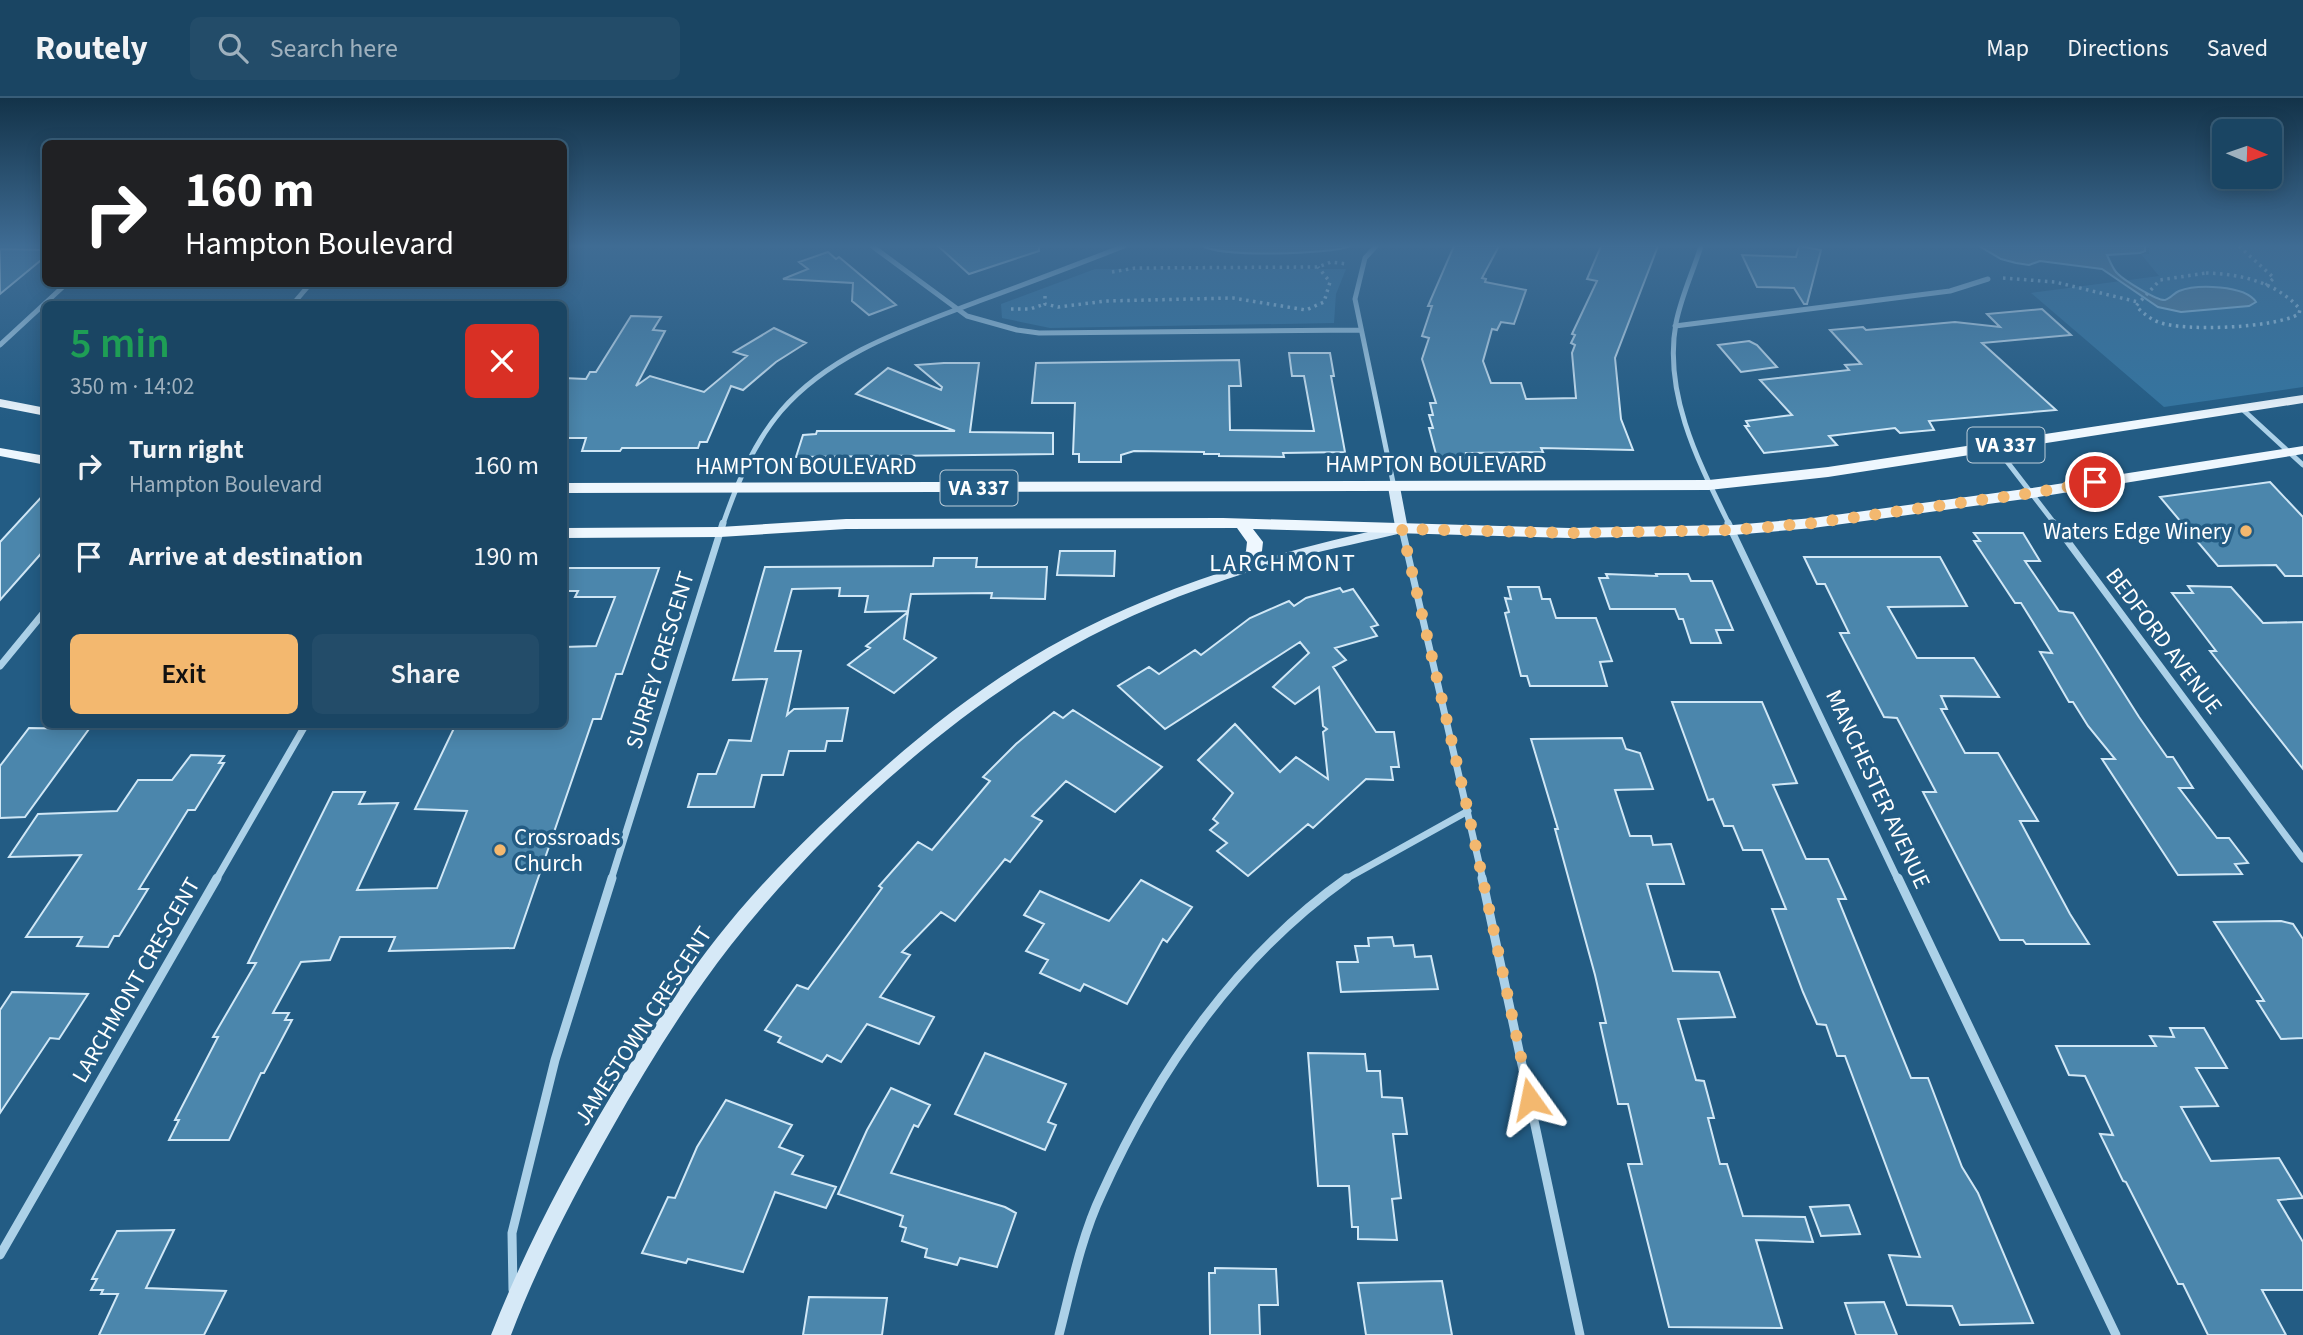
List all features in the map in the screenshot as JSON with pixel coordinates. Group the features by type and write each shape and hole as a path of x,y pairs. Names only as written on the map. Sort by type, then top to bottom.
{"main road":[{"name":"HAMPTON BOULEVARD","path":"567,488 1709,485 1828,472 2303,399"},
{"path":"0,403 42,411"},
{"name":"VA 337","path":"567,533 720,532 846,524 1241,523 1570,533 1732,530 1813,523 2032,493 2296,451"},
{"path":"0,452 42,460"},
{"path":"1394,487 1402,529"},
{"path":"1241,523 1255,542 1244,568"},
{"name":"JAMESTOWN CRESCENT","path":"501,1335 513,1302 560,1200 641,1062 681,1001 743,919 831,823 920,745 991,690 1076,640 1174,593 1244,568 1329,543 1402,529"}],"street":[{"path":"949,304 989,323 1039,333 1360,330"},
{"name":"SURREY CRESCENT","path":"513,1302 512,1233 555,1060 720,532 746,463 783,407 809,384 849,356 973,304"},
{"path":"1356,304 1394,487"},
{"name":"MANCHESTER AVENUE","path":"1682,304 1675,326 1675,369 1682,412 1709,485 2116,1335"},
{"path":"1675,326 1850,304"},
{"path":"0,345 42,306"},
{"path":"2241,408 2296,451 2303,465"},
{"name":"BEDFORD AVENUE","path":"1995,446 2303,859"},
{"path":"1402,529 1468,811 1580,1335"},
{"path":"0,666 42,615"},
{"name":"LARCHMONT CRESCENT","path":"0,1255 304,728"},
{"path":"1059,1335 1077,1266 1101,1194 1155,1092 1206,1014 1270,940 1345,879 1468,811"}],"path":[{"path":"1045,304 1058,307 1084,304"},
{"path":"1268,304 1306,310 1320,304"},
{"path":"2137,304 2138,310 2157,320 2202,330 2277,321 2300,314 2301,309 2296,304"}],"shaded area":[{"path":"1001,304 1335,304 1334,323 1050,328 1002,318"},
{"path":"2044,304 2303,304 2303,387 2164,407"},
{"path":"2153,304 2253,304 2181,312"}],"building":[{"path":"855,304 896,305 869,315"},
{"path":"1429,304 1521,304 1514,324 1501,322 1497,330 1492,329 1483,361 1491,383 1521,383 1526,399 1576,398 1572,353 1575,345 1571,343 1575,335 1572,334 1586,304 1636,304 1615,358 1621,419 1633,450 1541,448 1543,452 1466,453 1467,458 1437,458 1429,428 1433,428 1429,415 1433,415 1430,403 1436,403 1422,359 1429,338 1422,336 1432,306 1428,306"},
{"path":"2042,309 2071,335 1982,343 2056,410 1929,421 1934,430 1900,433 1895,428 1829,436 1837,445 1764,453 1745,426 1749,426 1746,421 1792,415 1760,380 1849,370 1845,365 1861,364 1830,330 1863,327 1866,330 1955,322 2000,327 1987,314"},
{"path":"631,316 661,317 653,330 665,331 636,386 650,376 704,392 747,356 734,352 774,328 806,343 776,362 743,390 731,386 707,442 700,442 698,448 582,451 586,438 567,438 567,378 586,379 590,372 596,372"},
{"path":"1749,341 1757,345 1777,367 1741,372 1718,345"},
{"path":"1289,353 1330,353 1334,376 1331,376 1345,452 1283,453 1284,457 1134,451 1121,455 1121,462 1079,462 1079,454 1073,454 1075,403 1032,403 1036,363 1239,360 1241,386 1229,386 1230,430 1314,431 1304,376 1292,376"},
{"path":"979,363 970,432 1053,433 1053,454 796,457 803,435 816,434 817,431 955,431 856,394 888,368 941,390 942,387 916,365"},
{"name":"Waters Edge Winery","path":"2270,482 2303,517 2303,576 2285,576 2276,565 2218,566 2160,497"},
{"path":"42,496 42,553 0,600 0,542"},
{"path":"1974,533 2023,533 2040,561 2025,561 2059,611 2073,613 2139,717 2167,757 2173,757 2193,788 2179,788 2217,838 2229,838 2248,863 2235,864 2242,874 2178,875 2102,759 2115,759 2088,726 2073,702 2069,702 2040,652 2052,653 2021,603 2015,603 1974,541 1980,541"},
{"path":"1060,551 1115,551 1114,576 1057,575"},
{"path":"1804,557 1940,557 1967,606 1888,607 1917,658 1974,658 1999,697 1941,696 1947,709 1941,709 1965,753 1998,753 2038,821 2020,821 2089,944 2026,944 2023,940 2000,940 1923,792 1936,792 1897,718 1884,717 1840,633 1849,633 1825,584 1817,584"},
{"path":"934,558 977,558 976,567 1047,567 1045,599 991,598 992,593 911,594 908,611 865,612 868,596 839,596 840,588 792,589 775,651 801,651 787,715 794,709 848,708 842,741 827,741 825,751 789,751 783,775 762,775 754,807 688,807 698,774 716,774 729,740 751,741 767,679 733,680 765,567 933,566"},
{"path":"567,568 659,568 622,674 616,674 601,719 593,719 514,948 389,951 395,937 340,937 330,960 301,962 273,1013 289,1013 285,1020 292,1020 264,1073 261,1073 229,1140 169,1140 179,1120 175,1120 218,1037 213,1037 256,963 248,963 333,792 365,792 359,804 398,803 357,890 437,888 467,811 415,809 454,728 567,728 567,647 596,646 615,597 575,597 578,591 567,591"},
{"path":"1606,574 1688,574 1691,581 1712,581 1733,630 1716,630 1721,643 1691,643 1683,619 1679,619 1675,609 1610,609 1599,578 1608,578"},
{"path":"2188,586 2231,587 2263,623 2303,622 2303,769 2210,651 2216,651 2172,593 2193,593"},
{"path":"1508,587 1539,587 1542,599 1550,599 1556,618 1596,618 1612,661 1600,662 1607,686 1530,686 1527,676 1521,676 1505,613 1509,612 1505,598 1511,599"},
{"path":"1340,588 1343,592 1353,589 1378,625 1371,627 1377,636 1335,648 1346,660 1333,667 1376,732 1394,732 1399,767 1391,767 1393,780 1366,779 1313,828 1308,824 1248,876 1217,851 1227,843 1210,830 1218,823 1213,819 1233,793 1198,760 1235,724 1280,772 1296,757 1328,779 1323,732 1327,729 1323,726 1319,687 1295,704 1273,687 1309,653 1300,642 1165,729 1118,686 1149,667 1159,674 1195,650 1201,655 1250,618 1289,601 1294,606 1306,598"},
{"path":"908,612 904,639 936,658 894,693 848,665 870,648 866,646"},
{"path":"1672,702 1762,702 1797,783 1773,785 1806,859 1828,859 1846,899 1838,899 1911,1078 1928,1078 1962,1167 1978,1193 2033,1323 1960,1325 1952,1306 1907,1305 1889,1255 1920,1257 1845,1056 1837,1056 1826,1025 1817,1024 1803,992 1772,909 1786,909 1762,850 1743,850 1733,826 1724,826 1713,799 1708,800"},
{"path":"1073,710 1162,767 1115,812 1066,781 1032,816 1042,821 1010,862 1005,859 955,921 941,912 902,952 910,955 880,997 934,1017 919,1044 867,1024 841,1062 827,1055 822,1062 778,1042 781,1037 765,1030 797,985 808,989 882,888 879,886 918,842 932,850 990,781 983,777 1016,744 1054,712 1063,718"},
{"path":"29,728 89,729 25,817 0,818 0,766"},
{"path":"1622,738 1626,749 1640,753 1653,789 1615,790 1630,836 1651,836 1653,845 1671,844 1684,884 1647,884 1673,971 1719,972 1735,1017 1678,1019 1696,1080 1704,1081 1714,1118 1708,1118 1720,1164 1727,1164 1743,1216 1805,1217 1813,1242 1756,1240 1782,1328 1669,1327 1628,1164 1642,1164 1628,1104 1618,1104 1600,1023 1606,1023 1595,975 1555,829 1558,829 1531,739"},
{"path":"191,755 224,756 219,763 224,763 195,810 188,810 139,889 148,889 119,936 114,936 108,947 77,946 82,937 26,937 81,855 9,857 38,814 117,811 138,780 172,780"},
{"path":"1141,880 1192,907 1167,942 1163,939 1127,1004 1084,984 1080,991 1040,973 1048,960 1026,951 1044,924 1024,915 1040,891 1109,921"},
{"path":"2281,921 2293,924 2303,939 2303,1038 2281,1039 2257,1001 2264,1001 2214,922"},
{"path":"1392,937 1394,946 1413,945 1415,957 1431,956 1438,989 1341,992 1337,962 1358,962 1355,946 1369,946 1368,938"},
{"path":"12,992 88,994 59,1039 50,1038 0,1113 0,1010"},
{"path":"2170,1028 2204,1028 2227,1068 2196,1068 2218,1106 2181,1107 2211,1161 2279,1158 2303,1198 2278,1200 2303,1242 2303,1290 2262,1290 2286,1335 2208,1335 2183,1284 2178,1284 2100,1134 2113,1135 2085,1076 2069,1075 2056,1046 2156,1046 2150,1036 2174,1037"},
{"path":"985,1053 1066,1084 1048,1122 1056,1125 1045,1150 955,1114"},
{"path":"1308,1053 1365,1054 1367,1071 1380,1071 1382,1097 1402,1098 1407,1134 1393,1134 1401,1198 1392,1199 1397,1240 1358,1239 1358,1227 1352,1227 1349,1186 1318,1186"},
{"path":"891,1088 930,1105 918,1127 914,1125 891,1173 1005,1207 1016,1213 997,1267 960,1258 957,1265 925,1257 927,1249 902,1241 906,1228 900,1226 903,1216 838,1194 867,1130"},
{"path":"726,1100 792,1125 779,1147 803,1156 792,1174 836,1187 826,1208 775,1192 743,1272 688,1259 686,1263 642,1253 668,1197 675,1198 697,1147"},
{"path":"1849,1205 1860,1234 1821,1236 1810,1207"},
{"path":"174,1230 146,1288 226,1291 204,1335 99,1335 118,1294 101,1294 103,1290 91,1290 97,1279 92,1279 117,1231"},
{"path":"1215,1268 1276,1269 1278,1305 1259,1305 1260,1335 1210,1335 1209,1273 1215,1273"},
{"path":"1442,1281 1452,1335 1366,1335 1358,1283"},
{"path":"809,1297 887,1298 882,1335 803,1335"},
{"path":"1884,1302 1897,1335 1856,1335 1845,1303"}],"place":[{"name":"Waters Edge Winery","path":"2246,531"},
{"name":"Crossroads Church","path":"500,850"}],"district":[{"name":"LARCHMONT","path":"1283,563"}],"route":[{"path":"1530,1099 1468,811 1402,529 1570,533 1732,530 1813,523 2095,482"}]}
